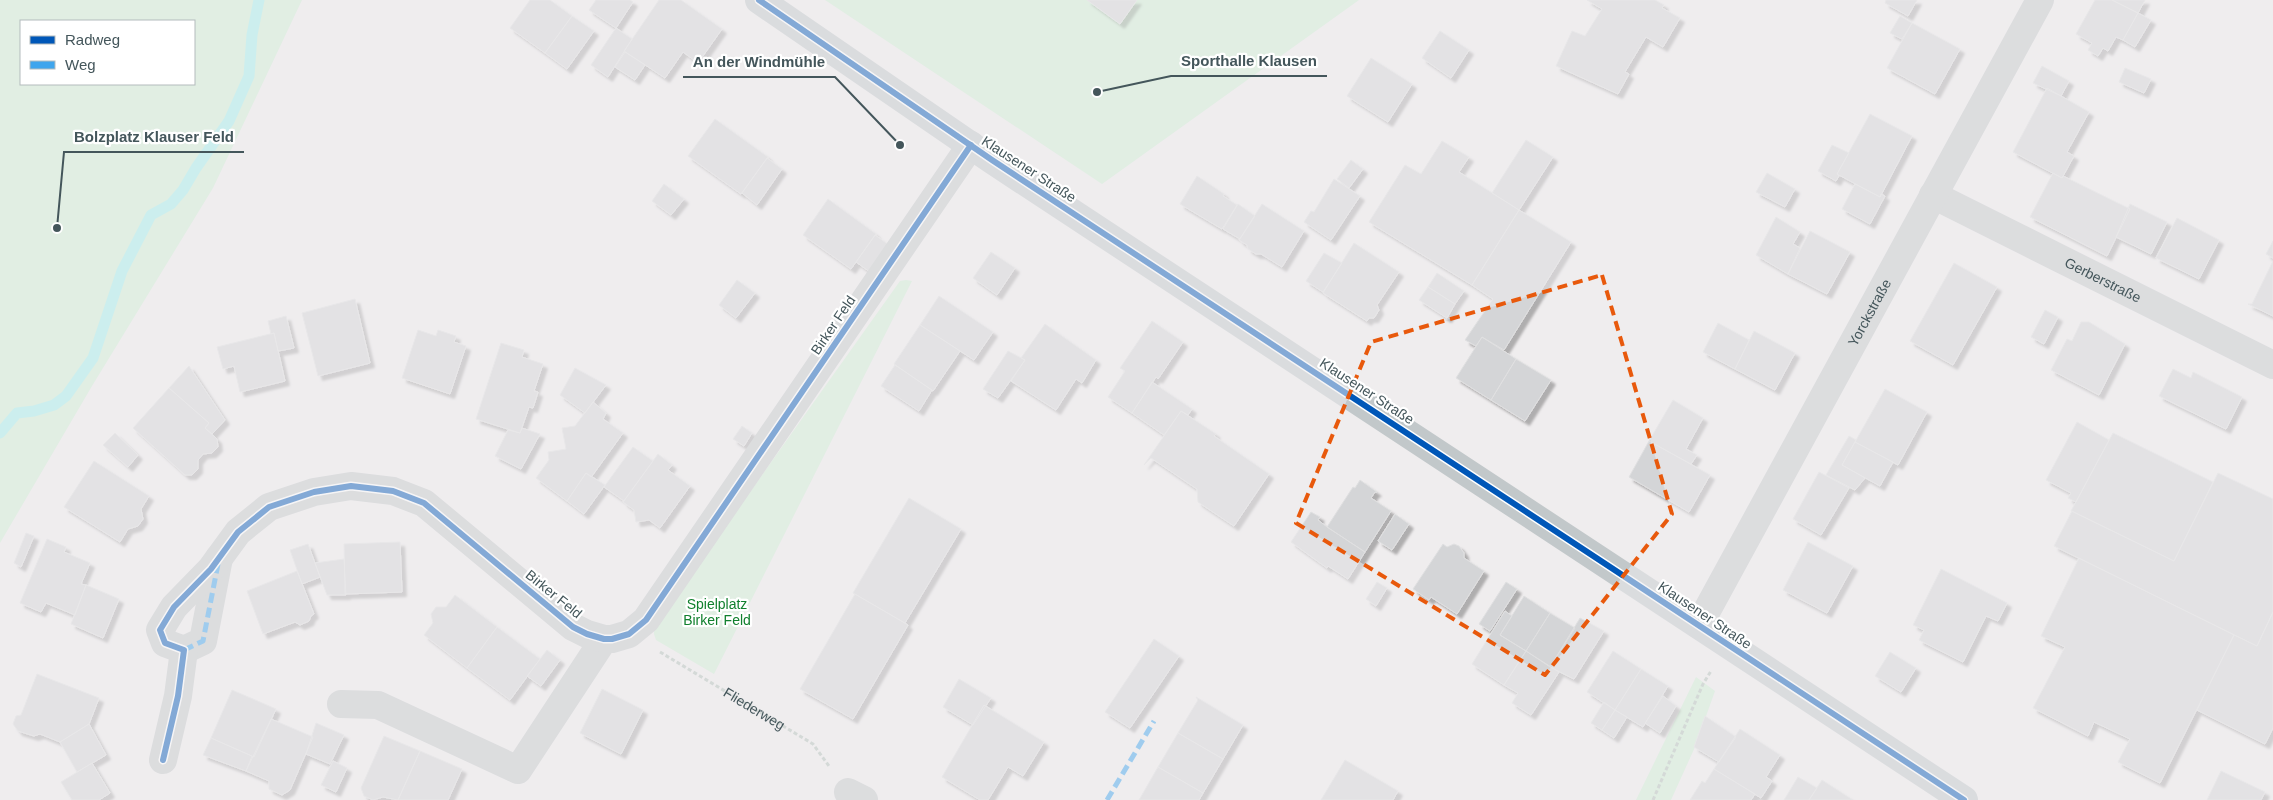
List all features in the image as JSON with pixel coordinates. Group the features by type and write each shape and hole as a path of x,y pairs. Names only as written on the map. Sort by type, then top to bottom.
{"main road":[{"name":"Klausener Straße","path":"759,0 971,145 1964,800"}],"street":[{"name":"Yorckstraße","path":"1699,625 2040,0"},
{"name":"Birker Feld","path":"220,557 203,641 184,650 165,643 160,630 174,607 220,557 238,532 269,507 314,492 351,486 393,491 424,503 573,627 617,637 646,620 971,145"},
{"name":"Gerberstraße","path":"1933,195 2273,365"},
{"path":"341,704 378,705 518,770 617,637"},
{"path":"163,760 178,696 184,650"}],"path":[{"path":"1653,800 1703,684 1727,645"}],"highlighted area":[{"path":"1602,275 1672,514 1545,675 1296,523 1371,342"}],"green space":[{"path":"0,0 302,0 213,188 92,386 0,543"},
{"path":"825,0 1359,0 1102,184"},
{"name":"Spielplatz Birker Feld","path":"900,281 912,281 714,674 656,640 654,627"},
{"path":"1696,677 1715,691 1695,747 1671,800 1636,800"}],"building":[{"path":"530,0 550,0 572,16 545,53 510,28"},
{"path":"596,0 630,0 633,2 616,28 589,10"},
{"path":"659,0 681,0 722,29 698,63 683,52 665,78 624,51"},
{"path":"1087,0 1137,0 1120,24"},
{"path":"1587,0 1655,0 1664,5 1662,8 1680,18 1663,47 1646,37 1625,72 1629,74 1618,94 1556,66 1572,31 1585,36 1602,9"},
{"path":"1886,0 1917,0 1908,16 1885,3"},
{"path":"2095,0 2112,0 2138,13 2123,40 2116,37 2108,51 2103,48 2098,56 2088,50 2092,43 2076,34"},
{"path":"2112,0 2145,0 2138,13"},
{"path":"2138,13 2151,20 2135,47 2123,40"},
{"path":"572,16 594,31 567,69 545,53"},
{"path":"1900,16 1912,23 1902,39 1890,33"},
{"path":"1912,23 1960,49 1935,94 1887,68"},
{"path":"616,28 632,39 608,77 591,65"},
{"path":"1440,31 1469,50 1451,78 1422,58"},
{"path":"625,52 645,65 635,80 615,67"},
{"path":"1371,58 1412,84 1388,122 1347,96"},
{"path":"2042,66 2069,81 2061,96 2033,83"},
{"path":"2125,68 2151,79 2144,93 2119,82"},
{"path":"2047,88 2089,112 2067,152 2074,156 2062,178 2013,152"},
{"path":"1870,114 1912,136 1880,197 1837,174"},
{"path":"715,119 768,157 741,194 688,156"},
{"path":"1526,140 1553,157 1519,210 1492,193"},
{"path":"1442,141 1469,157 1459,172 1519,210 1472,285 1369,222 1405,165 1421,174"},
{"path":"1832,145 1849,153 1837,174 1839,176 1836,181 1818,171"},
{"path":"767,158 782,169 757,205 742,193"},
{"path":"1351,160 1363,169 1349,188 1337,179"},
{"path":"1767,173 1795,189 1785,207 1756,192"},
{"path":"2053,173 2062,178 2063,176 2130,209 2107,256 2030,217"},
{"path":"1197,176 1237,205 1222,229 1180,204"},
{"path":"1334,179 1360,196 1331,240 1304,222 1311,211 1314,212"},
{"path":"664,184 684,199 671,215 652,201"},
{"path":"1855,184 1880,197 1881,194 1885,196 1870,224 1842,209"},
{"path":"828,199 876,234 851,269 803,235"},
{"path":"1238,204 1255,216 1240,239 1223,229"},
{"path":"1262,204 1304,231 1282,267 1261,254 1256,254 1248,249 1247,245 1239,240"},
{"path":"2130,204 2167,222 2151,254 2116,237"},
{"path":"1519,210 1571,242 1504,350 1482,337 1476,346 1465,340 1493,299 1472,285"},
{"path":"1776,217 1800,232 1793,244 1800,248 1788,274 1756,255"},
{"path":"2177,218 2219,240 2199,279 2156,258"},
{"path":"1810,231 1850,252 1827,294 1788,274"},
{"path":"875,235 889,245 870,272 856,262"},
{"path":"2273,241 2273,258 2266,254"},
{"path":"1354,243 1399,272 1377,305 1379,310 1374,318 1369,318 1367,321 1323,293"},
{"path":"991,252 1015,268 997,295 973,278"},
{"path":"1324,253 1342,263 1323,292 1306,281"},
{"path":"2273,261 2273,316 2248,304 2252,304"},
{"path":"1954,263 1997,287 1953,365 1910,341"},
{"path":"1437,273 1464,291 1455,304 1428,287"},
{"path":"737,280 755,293 736,318 719,305"},
{"path":"1428,287 1455,304 1447,318 1419,300"},
{"path":"939,296 993,332 974,360 920,325"},
{"path":"355,299 370,363 318,376 302,313"},
{"path":"2045,310 2058,317 2044,344 2031,337"},
{"path":"286,316 294,348 278,351 274,333 271,334 268,321"},
{"path":"1152,321 1183,342 1158,379 1156,377 1132,413 1108,397 1125,371 1120,368"},
{"path":"2081,322 2089,322 2125,344 2099,395 2051,370 2067,339 2072,341"},
{"path":"1718,323 1749,340 1735,369 1703,352"},
{"path":"1045,324 1096,360 1082,383 1076,379 1056,410 1011,381 1025,360 1021,358"},
{"path":"920,325 960,351 933,391 894,364"},
{"path":"418,330 436,336 438,330 456,336 454,342 466,346 450,394 402,378"},
{"path":"1754,331 1795,353 1775,390 1735,369"},
{"path":"274,333 285,381 240,392 234,366 223,369 217,347"},
{"path":"1482,337 1516,359 1491,400 1456,378"},
{"path":"501,343 524,350 522,357 543,364 534,391 538,392 533,408 529,407 520,433 476,419"},
{"path":"1008,351 1025,360 998,398 983,389"},
{"path":"1516,359 1551,380 1525,421 1491,400"},
{"path":"895,365 932,390 919,411 881,386"},
{"path":"189,366 225,420 212,434 205,428 209,423 169,388"},
{"path":"575,368 606,385 585,413 560,395"},
{"path":"2173,369 2191,378 2193,372 2242,397 2226,429 2159,396"},
{"path":"1152,382 1192,409 1188,415 1181,411 1164,435 1132,413"},
{"path":"169,388 209,423 205,428 217,439 218,447 212,453 203,454 198,460 198,469 192,475 185,475 133,428"},
{"path":"1885,389 1927,412 1898,465 1855,442"},
{"path":"1673,400 1703,418 1686,449 1697,455 1691,464 1649,441"},
{"path":"593,402 606,413 603,419 623,433 592,476 586,473 567,501 536,478 549,460 548,452 566,449 562,428 575,426"},
{"path":"1181,411 1216,434 1214,436 1269,474 1234,526 1198,502 1197,489 1151,458 1144,465"},
{"path":"2077,422 2109,440 2076,502 2068,498 2071,493 2046,480"},
{"path":"742,426 752,433 744,446 733,439"},
{"path":"522,428 540,434 521,469 495,456 508,430 520,433"},
{"path":"115,433 138,455 128,467 103,445"},
{"path":"2113,433 2213,482 2174,561 2071,511"},
{"path":"1849,436 1856,440 1842,465 1865,478 1855,490 1826,475"},
{"path":"1649,441 1710,475 1689,512 1629,477"},
{"path":"1855,442 1893,462 1880,486 1842,465"},
{"path":"633,447 653,461 624,501 604,487"},
{"path":"658,454 672,465 668,470 690,486 660,528 649,520 636,522 634,510 623,502"},
{"path":"94,461 149,496 141,509 143,519 138,526 128,529 120,542 64,507"},
{"path":"1819,472 1849,488 1821,535 1793,519"},
{"path":"586,473 605,485 584,514 567,501"},
{"path":"2218,473 2273,499 2273,612 2257,646 2054,546 2072,511 2174,561"},
{"path":"1360,480 1377,492 1371,498 1391,511 1365,552 1327,527 1353,487 1355,488"},
{"path":"909,498 961,529 905,623 853,593"},
{"path":"1311,512 1320,517 1318,520 1327,527 1365,552 1348,579 1328,566 1327,568 1291,542"},
{"path":"1395,514 1409,524 1392,550 1378,541"},
{"path":"26,533 34,536 21,567 14,563"},
{"path":"47,539 66,547 64,552 90,563 81,584 86,585 75,615 46,603 41,612 20,603"},
{"path":"400,542 402,592 345,594 344,544"},
{"path":"1808,542 1853,566 1827,613 1783,590"},
{"path":"308,544 320,577 302,584 290,550"},
{"path":"1443,544 1447,547 1454,544 1459,546 1464,553 1464,558 1484,571 1457,614 1431,597 1429,600 1413,589"},
{"path":"2079,558 2234,635 2160,783 2118,762 2130,739 2094,722 2088,736 2033,708 2065,647 2041,636"},
{"path":"344,559 346,595 327,595 315,563"},
{"path":"1941,569 2007,603 1998,621 1986,616 1963,662 1919,640 1924,630 1913,625"},
{"path":"297,571 314,614 309,621 300,625 295,622 263,634 247,591"},
{"path":"1377,582 1387,588 1376,606 1366,599"},
{"path":"1506,582 1517,589 1490,631 1479,624"},
{"path":"86,585 119,599 103,638 71,624"},
{"path":"855,594 908,625 853,719 800,689"},
{"path":"455,595 497,627 467,668 424,635 433,623 431,614 436,607 446,607"},
{"path":"1524,596 1550,613 1526,651 1500,635"},
{"path":"1505,611 1512,616 1500,635 1526,651 1504,685 1472,664"},
{"path":"2273,612 2273,728 2265,744 2197,710 2234,635 2257,646"},
{"path":"1550,613 1575,628 1550,667 1526,651"},
{"path":"1580,618 1604,631 1574,679 1550,667"},
{"path":"497,627 540,659 510,700 467,668"},
{"path":"1154,639 1179,656 1130,728 1105,712"},
{"path":"547,650 560,660 541,686 527,676"},
{"path":"1526,651 1559,672 1531,715 1512,703 1518,693 1504,685"},
{"path":"1613,651 1641,669 1615,710 1587,692"},
{"path":"1890,652 1916,668 1901,692 1875,676"},
{"path":"1641,669 1668,686 1643,727 1615,710"},
{"path":"37,674 99,698 89,724 60,742 40,734 34,736 18,731 13,724 16,716 21,715"},
{"path":"959,679 991,698 973,725 943,707"},
{"path":"602,689 643,710 621,754 580,733"},
{"path":"232,690 276,709 254,757 211,738"},
{"path":"1663,696 1676,706 1660,733 1645,723"},
{"path":"1196,697 1243,725 1223,759 1178,733 1198,700"},
{"path":"1604,702 1615,710 1602,730 1591,723"},
{"path":"984,705 1044,742 1023,776 1008,767 988,800 980,800 942,777"},
{"path":"1615,710 1627,717 1614,738 1602,730"},
{"path":"1705,716 1736,737 1719,762 1694,747"},
{"path":"271,719 313,737 290,790 282,795 269,789 269,781 246,771"},
{"path":"316,723 344,735 330,764 306,754"},
{"path":"89,724 106,755 77,772 60,742"},
{"path":"1740,729 1780,755 1766,777 1772,781 1761,798 1714,769"},
{"path":"1178,733 1223,759 1203,793 1158,767"},
{"path":"384,736 420,751 398,800 383,797 373,800 364,796 361,788"},
{"path":"211,738 252,756 246,771 203,755"},
{"path":"420,751 462,769 448,800 398,800"},
{"path":"1345,760 1398,791 1393,800 1321,800"},
{"path":"333,761 347,768 336,792 321,785"},
{"path":"92,763 110,793 99,800 72,800 61,782"},
{"path":"1158,767 1203,793 1199,800 1139,800"},
{"path":"1714,769 1755,794 1751,800 1690,800 1702,781 1705,783"},
{"path":"2221,771 2265,792 2261,800 2207,800"},
{"path":"1798,777 1817,788 1809,800 1784,800"},
{"path":"1822,780 1853,800 1809,800"}],"waterway":[{"path":"0,433 17,413 34,411 54,405 66,396 93,358 122,271 151,215 171,204 183,190 229,121 249,76 252,35 259,0"}],"marked path":[{"path":"184,650 203,641 218,564"},
{"path":"1107,800 1154,721"}],"cycle path":[{"path":"759,0 992,160 1964,800"},
{"path":"163,760 178,696 184,650 165,643 160,630 174,607 211,569 238,532 269,507 314,492 351,486 393,491 424,503 573,627 604,639 612,639 629,634 646,620 971,145"}],"place":[{"name":"Sporthalle Klausen","path":"1097,92"},
{"name":"An der Windmühle","path":"900,145"},
{"name":"Bolzplatz Klauser Feld","path":"57,228"}]}
